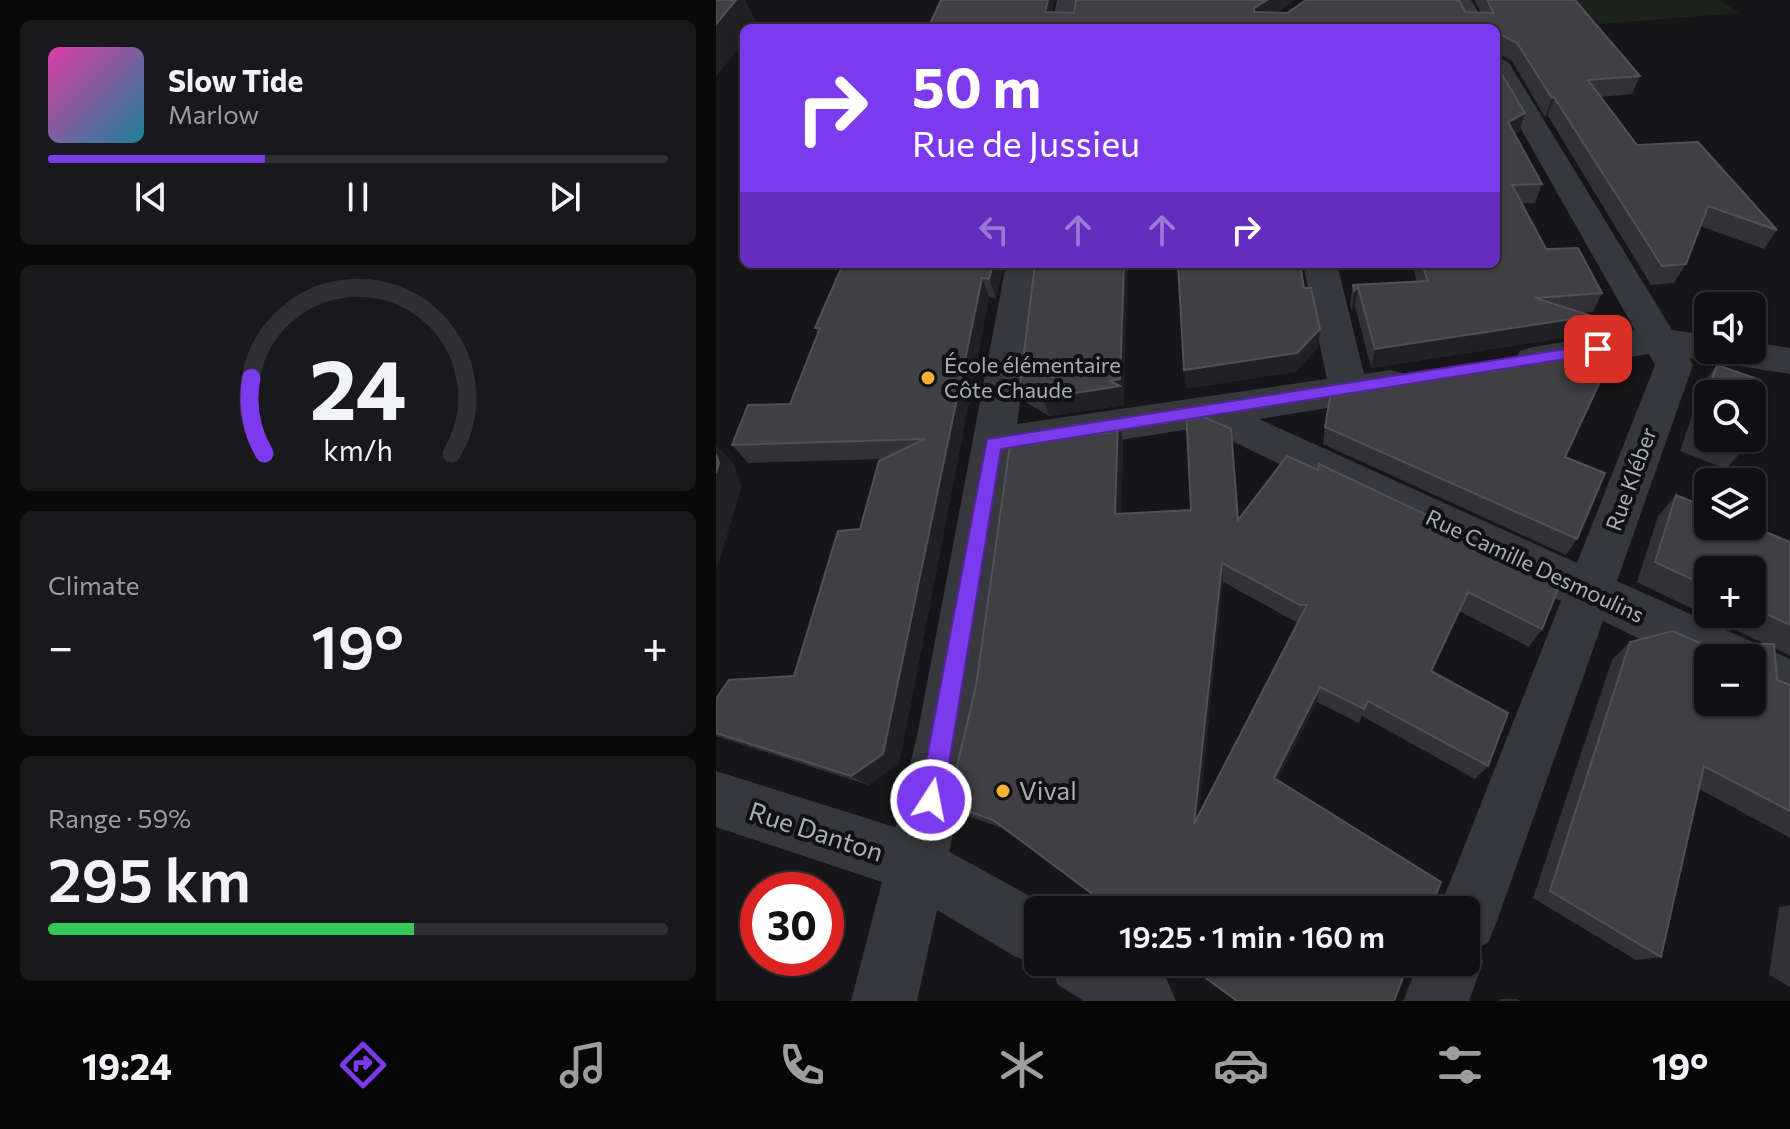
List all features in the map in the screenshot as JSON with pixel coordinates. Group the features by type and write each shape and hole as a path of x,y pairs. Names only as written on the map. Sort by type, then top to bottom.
{"street":[{"path":"1064,24 1068,0"},
{"path":"1460,0 1474,24"},
{"name":"Rue Kléber","path":"1475,896 1674,365 1656,340 1500,70"},
{"path":"884,1001 945,731 1022,268"},
{"path":"1321,268 1349,390"},
{"path":"1505,365 1656,340 1694,346"},
{"path":"1766,357 1790,361"},
{"path":"993,444 1427,377"},
{"name":"Rue Camille Desmoulins","path":"1207,412 1702,644"},
{"path":"1766,674 1790,685"},
{"name":"Rue Danton","path":"716,799 917,864 1024,927"},
{"path":"1103,976 1143,1001"},
{"path":"1436,1001 1446,976"}],"shaded area":[{"path":"1571,0 1719,0 1739,13 1600,24"}],"building":[{"path":"716,0 736,0 716,24"},
{"path":"941,0 1048,0 1045,12 1074,13 1076,0 1267,0 1254,8 1254,12 1287,13 1306,0 1459,0 1465,12 1494,13 1487,0 1575,0 1640,76 1588,80 1637,145 1698,142 1777,230 1708,206 1686,264 1662,266 1517,43 1500,34 1500,24 930,24"},
{"path":"1500,71 1525,113 1508,122 1542,184 1512,185 1546,249 1578,248 1602,293 1535,298 1592,316 1375,349 1358,287 1354,291 1353,285 1428,281 1423,268 1500,268"},
{"path":"841,268 992,268 989,279 982,278 883,754 851,776 716,733 716,699 729,680 794,676 838,531 860,529 879,461 925,439 732,445 748,405 790,404 820,328 815,328"},
{"path":"1035,268 1124,268 1120,379 1110,381 1120,386 1043,398 1020,385"},
{"path":"1178,268 1301,268 1304,288 1311,288 1320,329 1297,353 1184,370"},
{"path":"1591,350 1611,358 1565,457 1605,473 1577,539 1325,427 1331,392"},
{"path":"1717,365 1760,380 1712,380"},
{"path":"1186,409 1231,429 1238,520 1287,456 1318,470 1319,464 1562,579 1542,629 1468,592 1431,671 1508,713 1488,766 1368,701 1364,709 1320,687 1274,778 1441,882 1436,896 1095,896 993,820 948,804 976,686 1011,438 1109,433 1093,423 1118,419 1115,514 1191,510","holes":["1222,563 1300,605 1307,605 1194,824"]},
{"path":"1676,495 1694,502 1694,540 1766,540 1766,532 1790,542 1790,625 1766,614 1766,556 1694,556 1694,580 1655,562"},
{"path":"1673,631 1701,644 1694,644 1694,716 1766,716 1766,644 1774,644 1777,680 1790,685 1790,811 1704,766 1661,957 1550,891 1630,642"},
{"path":"1203,976 1404,976 1394,1001 1237,1001"}],"place":[{"name":"École élémentaire Côte Chaude","path":"928,378"},
{"name":"Vival","path":"1003,791"}],"route":[{"path":"931,800 993,444 1598,349"}]}
